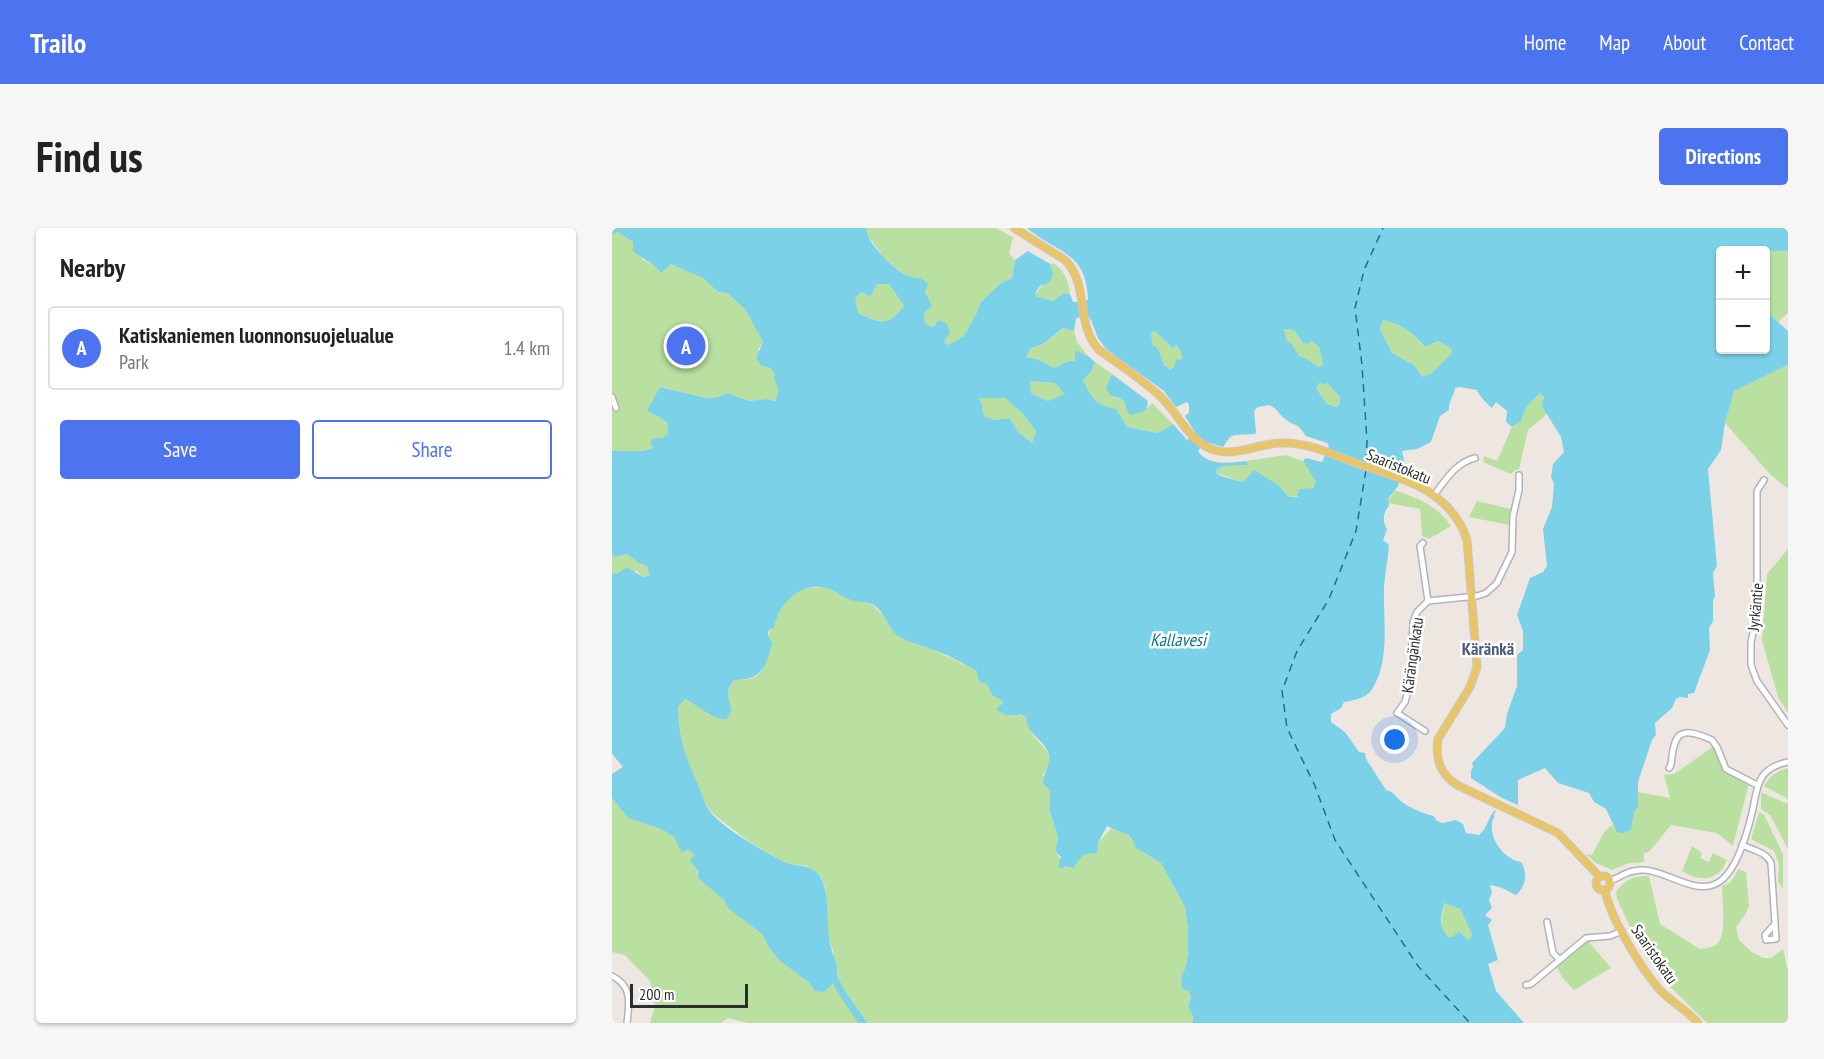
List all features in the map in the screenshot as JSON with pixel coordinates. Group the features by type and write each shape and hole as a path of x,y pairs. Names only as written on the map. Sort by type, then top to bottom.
{"main road":[{"name":"Saaristokatu","path":"1014,228 1071,266 1077,277 1082,297 1084,323 1091,342 1158,394 1206,447 1218,452 1230,453 1281,443 1307,446 1416,484 1434,495 1453,513 1463,528 1467,540 1477,667 1470,687 1438,739 1437,748 1441,769 1447,778 1459,786 1558,833 1600,877"},
{"path":"1600,877 1606,877 1610,881 1610,886 1605,890 1600,890 1596,885 1600,877"},
{"name":"Saaristokatu","path":"1605,890 1622,931 1639,961 1660,989 1698,1023"}],"street":[{"path":"612,397 616,408"},
{"path":"1434,495 1456,466 1475,458"},
{"path":"1472,597 1492,589 1512,552 1513,516 1519,489 1519,475"},
{"name":"Jyrkäntie","path":"1764,480 1757,491 1756,615 1751,642 1751,665 1757,681 1788,725"},
{"name":"Kärängänkatu","path":"1423,543 1420,546 1428,601"},
{"name":"Kärängänkatu","path":"1425,731 1397,713 1405,702 1411,679 1413,622 1417,612 1428,601 1472,597"},
{"path":"1669,768 1673,743 1677,737 1686,733 1695,734 1712,740 1728,771 1757,785"},
{"path":"1610,881 1626,873 1641,870 1656,871 1694,885 1712,885 1719,882 1729,872 1742,845 1751,817 1757,785 1768,770 1788,762"},
{"path":"1742,845 1767,856 1770,860 1775,924"},
{"path":"1547,922 1553,953 1559,959"},
{"path":"1526,985 1531,984 1586,938 1610,936 1622,931"},
{"path":"612,976 618,979 630,997 627,1023"}],"green space":[{"path":"866,228 996,228 1013,237 1009,254 1015,260 1012,278 1001,283 980,303 964,336 948,345 934,327 925,324 924,313 908,277 884,258 866,233"},
{"path":"618,232 633,242 643,260 656,266 660,273 671,264 703,278 718,292 727,293 745,309 763,342 758,350 775,374 774,379 778,389 777,401 767,399 749,401 727,393 718,397 706,398 660,387 661,418 668,425 668,434 653,448 643,451 612,451 612,235"},
{"path":"1770,250 1788,251 1788,313 1778,322 1770,315"},
{"path":"1053,263 1065,276 1070,294 1064,293 1053,301 1035,294 1053,273 1050,264"},
{"path":"877,284 889,284 904,306 888,321 878,321 858,313 855,298"},
{"path":"1383,320 1406,329 1424,347 1438,341 1451,348 1452,353 1432,373 1423,377 1414,365 1392,353 1380,329"},
{"path":"1065,328 1074,331 1077,342 1088,356 1083,353 1075,361 1068,361 1054,368 1037,359 1026,357 1031,348 1046,342"},
{"path":"1284,329 1294,330 1303,343 1307,344 1312,341 1319,347 1323,365 1319,367 1299,356 1292,344 1287,341"},
{"path":"1155,331 1172,348 1175,345 1181,352 1182,360 1171,370 1163,363 1155,349 1151,334"},
{"path":"1095,362 1112,374 1109,382 1111,396 1147,409 1152,403 1173,424 1158,433 1127,427 1116,410 1099,403 1086,387 1083,380 1092,371"},
{"path":"1788,365 1788,489 1770,474 1725,423 1734,390"},
{"path":"1029,381 1055,383 1066,394 1048,401 1031,393"},
{"path":"1320,381 1327,383 1340,397 1340,404 1337,407 1327,404 1316,388"},
{"path":"1538,393 1544,399 1542,404 1548,413 1528,430 1519,469 1511,474 1483,462 1484,456 1497,461 1512,427 1515,426 1529,401 1537,397"},
{"path":"977,398 1005,398 1023,414 1036,431 1032,443 1018,432 1010,418 995,420 984,416 981,401"},
{"path":"1286,455 1303,461 1317,482 1312,489 1301,495 1289,497 1278,485 1243,482 1216,473 1217,469 1224,466 1247,465 1246,461"},
{"path":"1394,490 1426,503 1440,513 1451,526 1429,539 1422,536 1420,509 1388,503"},
{"path":"1477,501 1511,509 1509,525 1469,517"},
{"path":"1788,549 1788,713 1778,697 1762,640 1767,574"},
{"path":"612,554 617,557 627,554 647,566 651,575 643,577 637,571 612,574"},
{"path":"825,587 850,599 873,605 884,616 893,631 914,644 932,649 977,671 990,688 992,695 1001,700 1003,703 1000,706 1010,717 1021,714 1024,716 1033,735 1048,754 1049,763 1043,775 1050,791 1050,812 1058,837 1055,851 1065,866 1088,853 1111,829 1123,830 1144,853 1161,863 1185,907 1188,953 1181,977 1183,988 1189,992 1191,997 1188,1006 1193,1017 1192,1023 748,1023 728,1018 721,1023 650,1023 655,1005 650,981 625,955 612,952 612,798 628,818 661,829 674,837 681,848 688,849 695,855 698,878 724,900 729,909 762,934 779,960 809,983 815,991 834,953 829,941 825,887 821,877 807,866 785,863 748,841 712,813 700,795 678,729 678,707 685,699 698,705 709,715 732,709 728,697 730,687 734,680 752,678 762,670 770,632 786,601 797,591"},
{"path":"1714,746 1723,769 1749,783 1733,846 1717,833 1671,825 1649,852 1644,853 1644,862 1629,863 1612,870 1596,863 1586,854 1592,855 1604,832 1613,824 1614,828 1631,820 1634,811 1638,808 1638,792 1670,798 1664,775 1674,774"},
{"path":"1788,768 1788,799 1764,786 1774,774"},
{"path":"1761,792 1788,804 1788,849 1770,815 1761,809"},
{"path":"1759,812 1764,815 1783,854 1783,889 1778,882 1779,864 1774,851 1751,839"},
{"path":"1692,846 1702,853 1700,858 1709,862 1713,853 1727,860 1719,873 1702,878 1682,871"},
{"path":"1739,869 1746,872 1749,906 1736,927 1739,940 1763,958 1771,958 1783,949 1788,971 1788,1023 1707,1023 1665,982 1639,946 1617,899 1616,892 1626,881 1649,876 1660,924 1700,949 1710,948 1721,938 1722,886 1730,883"},
{"path":"1444,903 1460,909 1472,934 1469,941 1448,937 1441,929"},
{"path":"1588,941 1611,968 1574,990 1556,966"}],"water":[{"name":"Kallavesi","path":"612,228 866,228 876,248 894,267 906,275 928,283 925,292 932,306 924,313 925,324 934,327 938,320 946,323 950,332 944,342 948,345 964,336 980,303 1001,283 1012,278 1015,260 1028,251 1050,264 1053,273 1050,282 1040,286 1035,293 1036,296 1053,301 1064,293 1070,294 1073,302 1085,302 1088,299 1086,283 1076,262 1027,228 1788,228 1788,251 1770,251 1770,246 1716,246 1716,354 1770,354 1770,315 1788,331 1788,365 1734,391 1725,423 1721,450 1708,469 1717,566 1713,573 1715,597 1713,621 1709,628 1710,650 1694,693 1688,694 1688,698 1676,699 1672,708 1655,723 1656,735 1652,740 1638,782 1638,808 1634,811 1631,830 1617,832 1606,809 1594,802 1589,793 1558,783 1545,768 1518,780 1518,805 1502,798 1471,778 1472,763 1505,728 1507,714 1517,686 1517,655 1523,650 1523,631 1517,615 1530,578 1543,572 1547,566 1543,529 1552,507 1553,464 1564,452 1561,437 1543,408 1544,398 1540,393 1526,408 1521,421 1512,427 1506,422 1507,411 1496,402 1492,408 1477,390 1455,388 1449,410 1440,416 1431,442 1417,449 1402,451 1405,465 1398,486 1388,499 1389,506 1384,517 1387,529 1383,540 1389,545 1384,587 1384,641 1381,668 1370,692 1362,698 1344,702 1341,708 1331,714 1331,722 1345,732 1359,752 1365,753 1366,759 1386,790 1409,806 1434,816 1442,823 1456,820 1463,824 1466,833 1479,835 1492,813 1495,816 1492,822 1493,837 1507,856 1521,862 1525,875 1524,884 1516,895 1490,885 1492,893 1489,900 1492,908 1486,916 1492,920 1488,925 1498,960 1488,964 1496,991 1524,1023 1192,1023 1193,1017 1188,1006 1191,997 1189,992 1182,988 1181,977 1188,953 1185,907 1161,863 1136,848 1128,835 1107,826 1098,843 1097,853 1083,856 1074,868 1065,866 1062,869 1058,866 1061,857 1055,851 1058,837 1050,812 1050,791 1043,783 1049,755 1044,745 1030,730 1026,718 1021,714 1011,716 996,709 1003,703 992,695 987,684 979,682 977,671 943,653 900,637 874,605 851,600 829,589 817,587 799,592 785,603 774,628 769,630 768,635 772,644 761,671 750,678 734,680 730,687 728,697 732,709 727,719 711,715 685,699 678,707 679,727 686,755 705,803 713,815 755,846 782,861 812,869 824,885 828,931 837,967 835,980 824,992 815,991 809,983 779,960 762,934 729,909 724,900 698,878 698,871 690,860 695,855 688,849 682,853 674,837 661,829 628,818 612,798 612,774 623,767 612,754 612,574 627,567 643,577 650,575 647,566 627,554 616,557 612,554 612,451 643,451 653,448 650,442 654,438 662,438 668,434 668,424 647,411 660,387 706,398 718,397 727,393 749,401 767,399 776,401 778,389 774,379 775,374 770,368 762,366 756,358 763,342 745,309 727,293 718,292 703,278 671,264 661,273 633,251 633,242 618,232 612,235","holes":["877,284 889,284 904,306 888,321 878,321 858,313 855,298 862,292 870,297","1088,316 1106,349 1164,391 1176,407 1187,402 1189,413 1185,416 1195,432 1187,440 1173,424 1158,433 1127,427 1116,409 1099,403 1089,392 1083,380 1092,371 1095,362 1077,351 1075,361 1068,361 1054,368 1037,359 1026,357 1031,348 1046,342 1064,328 1074,331 1076,318","1383,320 1396,324 1406,329 1425,347 1438,341 1451,348 1452,353 1432,373 1423,377 1414,365 1392,353 1380,329","1284,329 1294,330 1303,343 1307,344 1312,341 1319,347 1323,365 1319,367 1299,356 1292,344 1287,341","1155,331 1172,348 1176,345 1181,352 1182,360 1176,359 1171,370 1164,365 1158,349 1153,345 1151,334","1030,381 1055,383 1065,394 1048,401 1031,393","1320,382 1323,385 1327,383 1340,397 1340,404 1337,407 1327,404 1316,388","978,398 1005,398 1023,414 1036,431 1032,443 1018,432 1010,418 995,420 984,416 981,401","1269,405 1287,421 1298,426 1306,436 1327,443 1329,446 1322,462 1306,458 1303,461 1316,482 1313,488 1299,489 1297,497 1289,497 1278,485 1254,470 1243,482 1221,476 1216,473 1217,469 1224,466 1248,465 1246,461 1226,463 1213,461 1202,456 1198,451 1206,442 1223,447 1230,437 1255,434 1254,411 1258,407","1444,903 1460,909 1472,934 1469,941 1459,931 1453,937 1448,937 1443,929 1441,917"]},
{"path":"1112,374 1148,401 1147,409 1130,415 1125,402 1111,396 1106,388"}],"waterway":[{"path":"831,972 842,993 863,1023"}],"ferry route":[{"path":"1366,462 1367,441 1362,365 1355,308 1364,270 1383,228"},
{"path":"1366,470 1356,531 1329,599 1297,651 1282,691 1287,728 1315,786 1335,840 1418,966 1470,1023"}],"place":[{"name":"Katiskaniemen luonnonsuojelualue","path":"686,346"}],"district":[{"name":"Käränkä","path":"1488,649"}]}
